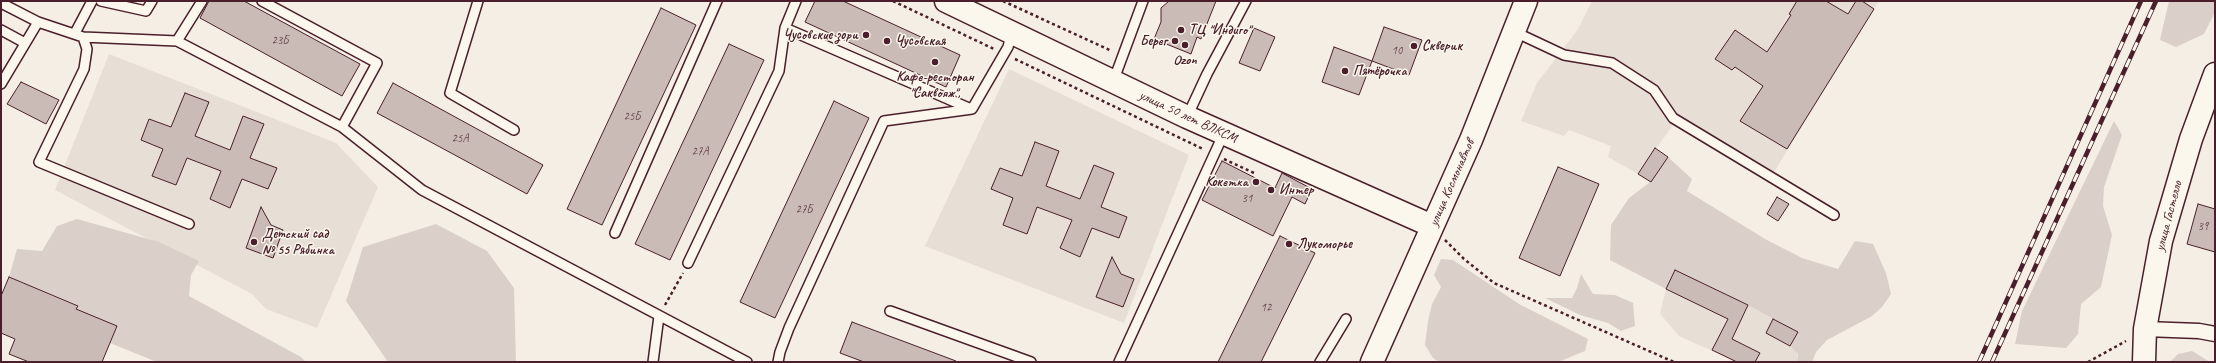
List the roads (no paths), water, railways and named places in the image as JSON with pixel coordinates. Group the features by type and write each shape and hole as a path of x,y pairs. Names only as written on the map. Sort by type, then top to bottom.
{"street":[{"name":"улица 50 лет ВЛКСМ","path":"946,1 1187,117 1432,226"},
{"name":"улица Космонавтов","path":"1372,362 1470,140 1515,32 1526,1"},
{"name":"улица Гастелло","path":"2144,362 2145,329 2164,234 2190,139 2215,74"},
{"path":"2145,329 2199,330 2215,334"}],"lane":[{"path":"79,35 92,1"},
{"path":"101,1 146,11 152,1"},
{"path":"177,41 202,1"},
{"path":"262,1 377,63 342,127"},
{"path":"478,1 450,93 514,130"},
{"path":"615,233 717,1"},
{"path":"688,263 779,72 785,28 796,1"},
{"path":"1112,82 1143,1"},
{"path":"1187,117 1246,1"},
{"path":"1,3 38,22 79,35 177,41 342,127 422,190 747,362"},
{"path":"1,84 38,22"},
{"path":"785,28 972,109"},
{"path":"1,30 25,43"},
{"path":"972,109 1004,54 1012,32"},
{"path":"1515,32 1564,55 1612,63 1654,90 1673,118 1834,215"},
{"path":"79,35 87,49 84,69 39,162 189,224"},
{"path":"778,362 789,328 884,121 972,109"},
{"path":"1119,362 1224,133"},
{"path":"890,311 1031,362"},
{"path":"653,362 659,316"},
{"path":"1320,362 1346,319"}],"railway":[{"path":"1979,362 2141,1"},
{"path":"1992,362 2156,1"}],"place":[{"name":"ТЦ \"Индиго\"","path":"1181,30"},
{"name":"Чусовские зори","path":"866,35"},
{"name":"Чусовская","path":"887,41"},
{"name":"Берег","path":"1175,41"},
{"name":"Ozon","path":"1185,45"},
{"name":"Скверик","path":"1414,46"},
{"name":"Кафе-ресторан \"Саквояж\",","path":"935,62"},
{"name":"Пятёрочка","path":"1345,71"},
{"name":"Кокетка","path":"1256,182"},
{"name":"Интер","path":"1271,190"},
{"name":"Детский сад № 55 Рябинка","path":"254,242"},
{"name":"Лукоморье","path":"1289,244"}]}
